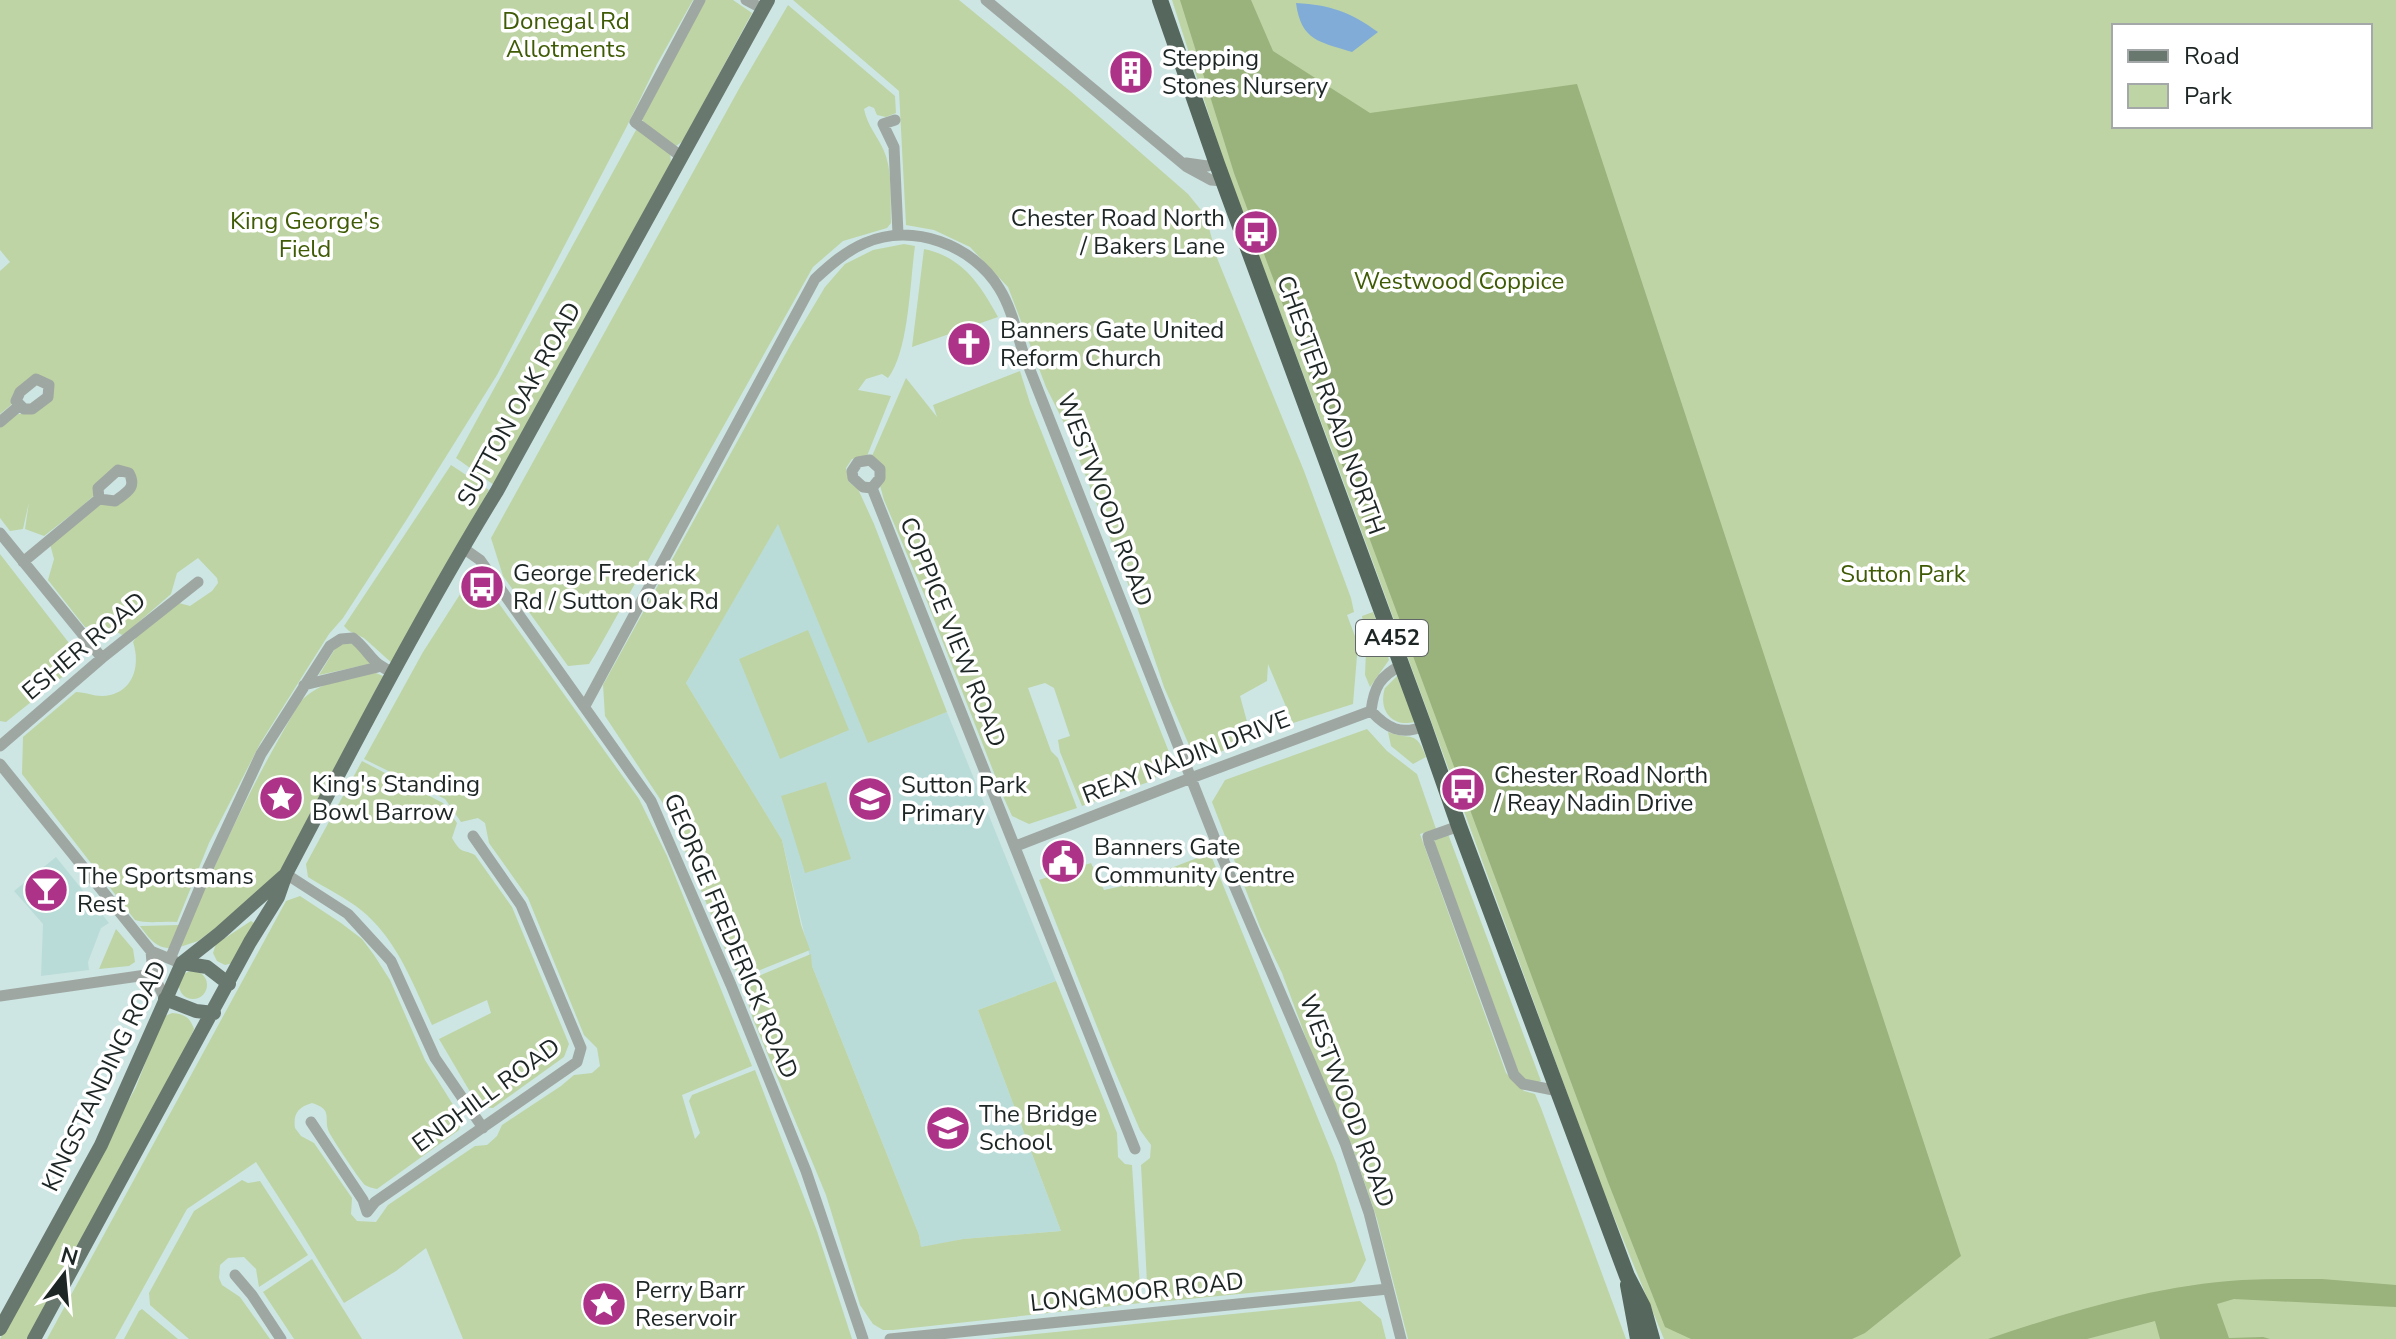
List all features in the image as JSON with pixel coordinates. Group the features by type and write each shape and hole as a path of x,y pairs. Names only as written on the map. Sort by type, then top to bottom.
{"highway":[{"name":"CHESTER ROAD NORTH","path":"1160,0 1459,826 1627,1276 1643,1307 1652,1339"},
{"name":"CHESTER ROAD NORTH","path":"1627,1276 1630,1309 1638,1339"}],"main road":[{"name":"SUTTON OAK ROAD","path":"394,672 765,4"},
{"name":"KINGSTANDING ROAD","path":"34,1339 278,897 286,874 394,672"},
{"name":"KINGSTANDING ROAD","path":"0,1329 101,1145 165,999 176,961 220,933 286,874"},
{"path":"176,961 207,967 229,984"},
{"path":"165,999 196,1011 214,1013"}],"street":[{"path":"682,157 635,122 700,0"},
{"path":"746,0 765,4"},
{"path":"986,0 1195,172 1205,178 1223,181"},
{"path":"885,120 894,147 898,234"},
{"path":"1185,163 1217,164"},
{"name":"WESTWOOD ROAD","path":"585,706 815,279 838,258 865,242 898,234 937,240 959,249 983,267 999,288 1191,778 1345,1143 1369,1213 1401,1339"},
{"path":"0,422 19,406"},
{"name":"COPPICE VIEW ROAD","path":"872,488 1135,1149"},
{"path":"23,562 99,499"},
{"path":"0,533 102,658"},
{"name":"GEORGE FREDERICK ROAD","path":"463,548 480,560 651,801 731,985 806,1171 863,1339"},
{"name":"ESHER ROAD","path":"0,746 102,658 198,582"},
{"name":"KINGSTANDING ROAD","path":"176,961 209,866 261,754 330,646 341,639 353,638 365,647 378,667"},
{"path":"1402,665 1380,679 1373,690 1371,711 1399,732 1424,726"},
{"path":"304,685 378,667 394,672"},
{"name":"REAY NADIN DRIVE","path":"1016,846 1371,711"},
{"path":"0,764 151,951 176,961"},
{"path":"1459,826 1432,834 1428,837 1429,842 1514,1075 1523,1084 1558,1091"},
{"name":"ENDHILL ROAD","path":"311,1122 369,1201 483,1128 577,1062 581,1048 521,905 473,836"},
{"path":"286,874 348,914 391,961 435,1058 483,1128"},
{"path":"151,951 153,974 165,999"},
{"path":"0,996 153,974"},
{"path":"235,1275 281,1339"},
{"name":"LONGMOOR ROAD","path":"890,1339 1388,1289"}],"shaded area":[{"name":"Sutton Park Primary","path":"778,523 868,742 947,712 1056,981 978,1010 1061,1231 963,1239 921,1248 919,1235 812,966 782,840 686,683"},
{"path":"56,857 109,923 101,928 88,962 89,970 41,976 43,924 14,891"}],"green space":[{"name":"King George's Field","path":"0,0 693,0 497,375 261,742 209,843 177,922 135,920 22,774 23,737 76,692 102,696 121,691 128,685 135,669 133,642 137,636 179,603 190,606 218,583 198,558 177,573 171,594 126,633 122,635 112,629 85,627 48,580 54,559 50,544 98,506 134,487 125,468 44,536 25,529 29,502 23,529 10,531 0,518 0,427 18,414 28,414 53,392 27,381 13,394 11,405 0,414 0,271 10,262 0,250"},
{"path":"704,0 733,0 752,13 683,141 676,146 642,120"},
{"path":"793,0 959,0 1070,91 1188,194 1201,210 1351,598 1354,612 1347,615 1358,644 1353,704 1293,723 1268,664 1267,681 1240,696 1249,729 1244,742 1213,755 1189,745 1164,687 1137,607 1068,431 1046,387 1008,287 970,247 934,230 906,225 899,91"},
{"name":"Sutton Park","path":"1172,0 2396,0 2396,1339 1664,1339 1600,1183 1228,174"},
{"name":"Westwood Coppice","path":"1180,0 1251,0 1273,51 1370,113 1577,84 1961,1256 1865,1333 1852,1339 1691,1339 1665,1327 1608,1182 1234,173"},
{"path":"788,5 895,96 896,113 886,117 877,115 874,108 869,106 864,109 887,159 891,223 887,228 843,241 813,267 596,653 589,664 568,666 503,576 491,538"},
{"path":"636,130 643,131 670,152 671,163 494,485 456,458"},
{"path":"904,244 915,246 908,315 900,351 888,378 882,374 866,379 858,390 891,396 867,456 852,459 846,468 849,482 858,489 874,524 947,712 868,743 778,524 686,683 782,840 801,925 810,950 740,978 727,954 670,814 605,716 603,685 825,287 845,264 873,250"},
{"path":"924,249 959,265 984,294 998,317 912,347"},
{"path":"1020,371 1169,752 1154,780 1082,806 1060,752 1058,740 1070,736 1054,688 1045,683 1028,688 1051,751 1058,758 1077,808 1029,824 1012,816 1003,796 884,500 872,456 906,378 937,417 933,405"},
{"path":"451,465 489,490 394,665 364,638 344,626"},
{"path":"0,554 69,643 64,664 66,674 6,722 0,721"},
{"path":"485,584 639,799 667,856 752,1066 682,1095 695,1139 700,1133 689,1101 692,1095 755,1070 817,1231 852,1339 463,1339 426,1248 344,1303 256,1162 187,1209 115,1339 47,1339 286,901 300,896 362,939 390,980 425,1060 462,1119 459,1130 377,1189 365,1185 346,1159 329,1132 323,1109 312,1103 300,1109 295,1128 301,1136 314,1143 352,1198 351,1214 357,1221 376,1222 388,1205 475,1146 487,1145 497,1136 502,1125 574,1075 592,1073 600,1066 597,1048 584,1035 528,898 489,843 485,823 478,818 461,822 445,799 364,759 423,652 466,585"},
{"path":"1373,612 1382,636 1367,642 1362,616"},
{"path":"808,630 849,730 780,759 739,659"},
{"path":"356,643 370,664 319,675 338,644"},
{"path":"1384,643 1389,660 1370,687 1365,675 1366,651"},
{"path":"376,673 383,676 282,870 255,899 198,941 180,947 236,822 300,702 325,685"},
{"path":"1397,676 1415,722 1399,722 1385,710 1385,688"},
{"path":"1367,729 1387,751 1417,774 1436,829 1420,834 1506,1073 1524,1091 1535,1094 1626,1339 1408,1339 1377,1219 1352,1146 1316,1065 1212,802 1225,780"},
{"path":"1388,732 1416,739 1426,757 1413,764 1391,746"},
{"path":"362,761 443,803 457,823 452,838 455,843 462,850 475,855 512,907 569,1044 564,1057 493,1108 479,1107 439,1039 491,1013 487,1000 432,1025 403,963 385,934 355,905 308,877 306,864"},
{"path":"826,782 851,859 805,873 781,796"},
{"path":"1448,834 1541,1081 1530,1082 1520,1076 1435,844 1435,839"},
{"path":"1210,853 1336,1163 1366,1260 1351,1283 1148,1303 1141,1165 1150,1158 1151,1145 1140,1130 1113,1067 1039,880 1091,863 1104,890 1127,885"},
{"path":"251,921 254,923 233,963 225,965 217,961 213,953 216,944"},
{"path":"180,925 172,948 157,945 140,926"},
{"path":"116,929 133,949 135,962 129,966 99,969"},
{"path":"811,954 812,966 919,1235 921,1247 963,1239 1061,1231 978,1010 1056,981 1117,1133 1118,1157 1125,1164 1132,1165 1141,1303 893,1330 883,1330 873,1324 860,1305 826,1195 753,1019 742,983"},
{"path":"193,971 203,975 207,985 203,995 193,999 183,995 179,985 183,975"},
{"path":"180,1014 191,1022 194,1029 187,1045 29,1339 0,1339 136,1087 163,1017"},
{"path":"242,1180 248,1183 260,1181 308,1255 259,1287 256,1269 244,1257 228,1258 220,1265 222,1285 240,1297 270,1339 189,1339 150,1305 149,1293 194,1211"},
{"path":"312,1259 362,1339 294,1339 263,1292"},
{"path":"2322,1279 2396,1285 2396,1307 2234,1299 2217,1304 2229,1338 2270,1339 2160,1339 2155,1321 2087,1339 1988,1339 2081,1310 2178,1288 2242,1280"},
{"path":"1360,1301 1381,1319 1386,1339 987,1339"},
{"path":"142,1309 178,1339 124,1339"}],"water":[{"path":"1296,3 1340,11 1378,32 1352,52 1330,45 1307,33"}],"place":[{"name":"Stepping Stones Nursery","path":"1131,72"},
{"name":"Chester Road North / Bakers Lane","path":"1256,232"},
{"name":"Banners Gate United Reform Church","path":"969,344"},
{"name":"George Frederick Rd / Sutton Oak Rd","path":"482,587"},
{"name":"Chester Road North / Reay Nadin Drive","path":"1463,789"},
{"name":"King's Standing Bowl Barrow","path":"281,798"},
{"name":"Sutton Park Primary","path":"870,799"},
{"name":"Banners Gate Community Centre","path":"1063,861"},
{"name":"The Sportsmans Rest","path":"46,890"},
{"name":"The Bridge School","path":"948,1128"},
{"name":"Perry Barr Reservoir","path":"604,1304"}],"park label":[{"name":"Donegal Rd Allotments","path":"566,35"}]}
